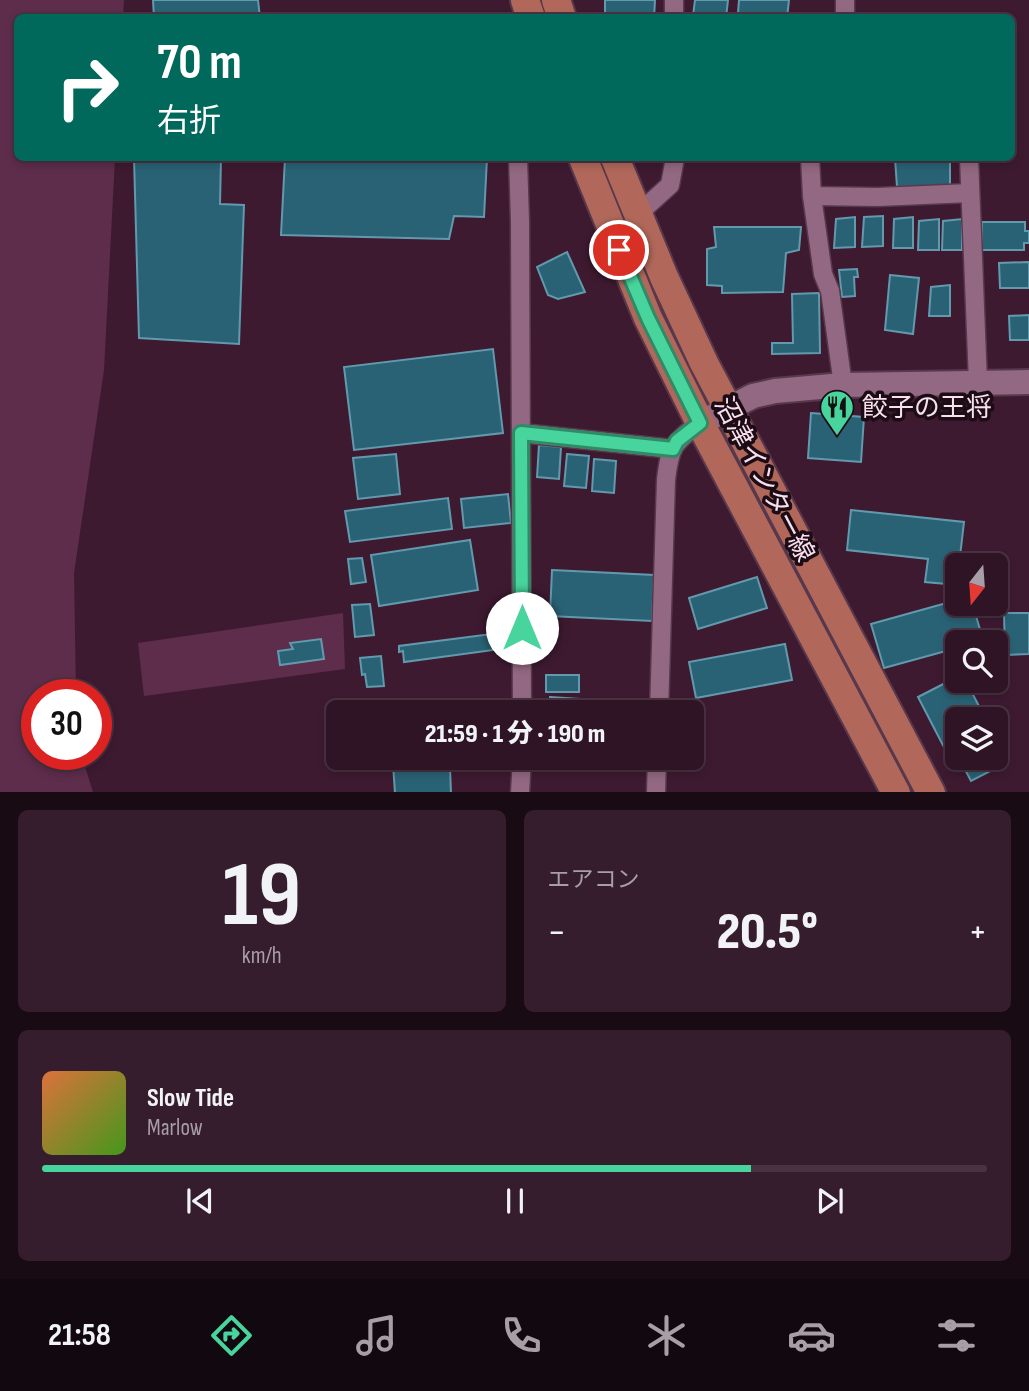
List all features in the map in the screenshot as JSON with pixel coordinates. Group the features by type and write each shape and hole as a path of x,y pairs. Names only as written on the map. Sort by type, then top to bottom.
{"main road":[{"name":"沼津インター線","path":"584,161 648,318 700,423 895,792"},
{"name":"沼津インター線","path":"616,161 664,276 727,408 931,792"}],"street":[{"path":"518,161 523,700"},
{"path":"638,214 670,185 674,161"},
{"path":"810,161 812,196 823,274 830,291 843,385"},
{"path":"969,161 978,382"},
{"path":"812,196 878,197 970,193"},
{"path":"659,700 666,480 668,460 677,441 700,423 727,408 753,396 775,391 843,385 1029,382"},
{"path":"521,433 673,449"},
{"path":"520,792 521,770"},
{"path":"656,792 657,770"}],"shaded area":[{"path":"0,0 124,0 123,14 14,14 14,161 115,161 104,370 74,573 76,679 21,679 21,770 86,770 93,792 0,792"},
{"path":"343,613 345,669 144,696 138,643"}],"building":[{"path":"153,0 258,0 260,14 154,14"},
{"path":"605,0 655,0 654,14 605,14"},
{"path":"695,0 728,0 726,14 693,14"},
{"path":"739,0 789,0 787,14 738,13"},
{"path":"134,161 221,161 220,204 244,205 239,344 139,338"},
{"path":"285,161 487,161 484,217 454,216 449,239 281,235"},
{"path":"895,161 950,161 950,185 897,187"},
{"path":"883,216 883,246 862,247 864,217"},
{"path":"855,217 855,247 834,248 836,219"},
{"path":"913,217 913,248 893,248 894,219"},
{"path":"939,219 939,250 918,250 919,221"},
{"path":"962,219 962,250 942,250 943,221"},
{"path":"982,222 1025,222 1025,231 1029,231 1029,243 1024,243 1024,250 982,250"},
{"path":"714,227 801,227 799,250 786,253 783,292 722,293 722,286 707,285 707,249 716,247"},
{"path":"567,252 585,292 558,299 548,295 537,267"},
{"path":"1029,262 1029,288 1000,288 999,263"},
{"path":"857,269 858,277 854,277 855,296 842,297 839,270"},
{"path":"890,275 919,278 913,334 885,330"},
{"path":"950,285 950,316 929,316 931,287"},
{"path":"819,293 820,353 772,354 772,343 793,343 792,294"},
{"path":"1029,315 1029,340 1010,340 1009,316"},
{"path":"493,349 503,433 354,450 344,367"},
{"path":"811,413 864,417 861,462 808,458"},
{"path":"539,445 561,447 559,479 537,477"},
{"path":"396,454 400,494 358,499 353,458"},
{"path":"567,454 589,456 586,488 564,486"},
{"path":"594,459 616,461 614,493 592,491"},
{"path":"508,494 511,523 464,528 461,499"},
{"path":"448,498 452,529 350,542 345,511"},
{"path":"851,510 964,522 960,553 945,553 945,584 925,582 928,559 847,550"},
{"path":"470,540 478,590 379,606 371,555"},
{"path":"362,558 366,582 351,584 348,559"},
{"path":"552,570 654,575 652,621 550,616"},
{"path":"757,577 767,608 698,629 689,598"},
{"path":"945,603 945,616 976,616 980,630 945,630 945,651 884,668 871,624"},
{"path":"370,604 374,635 355,637 352,605"},
{"path":"1008,613 1029,613 1029,654 1008,655 1008,630 1004,630 1004,616 1008,616"},
{"path":"499,633 501,649 404,662 403,651 399,652 399,646"},
{"path":"321,639 324,659 280,665 278,651 293,649 290,643"},
{"path":"785,644 792,680 696,698 689,662"},
{"path":"381,656 384,686 367,687 360,658"},
{"path":"546,675 579,675 579,692 546,692"},
{"path":"945,683 945,693 972,693 979,707 945,707 945,749 918,697"},
{"path":"550,697 579,699 579,700 550,700"},
{"path":"393,770 450,770 451,792 395,792"},
{"path":"965,770 992,770 971,781"}],"place":[{"name":"餃子の王将","path":"837,437"}],"route":[{"path":"522,628 521,433 673,449 677,441 700,423 648,318 619,250"}]}
